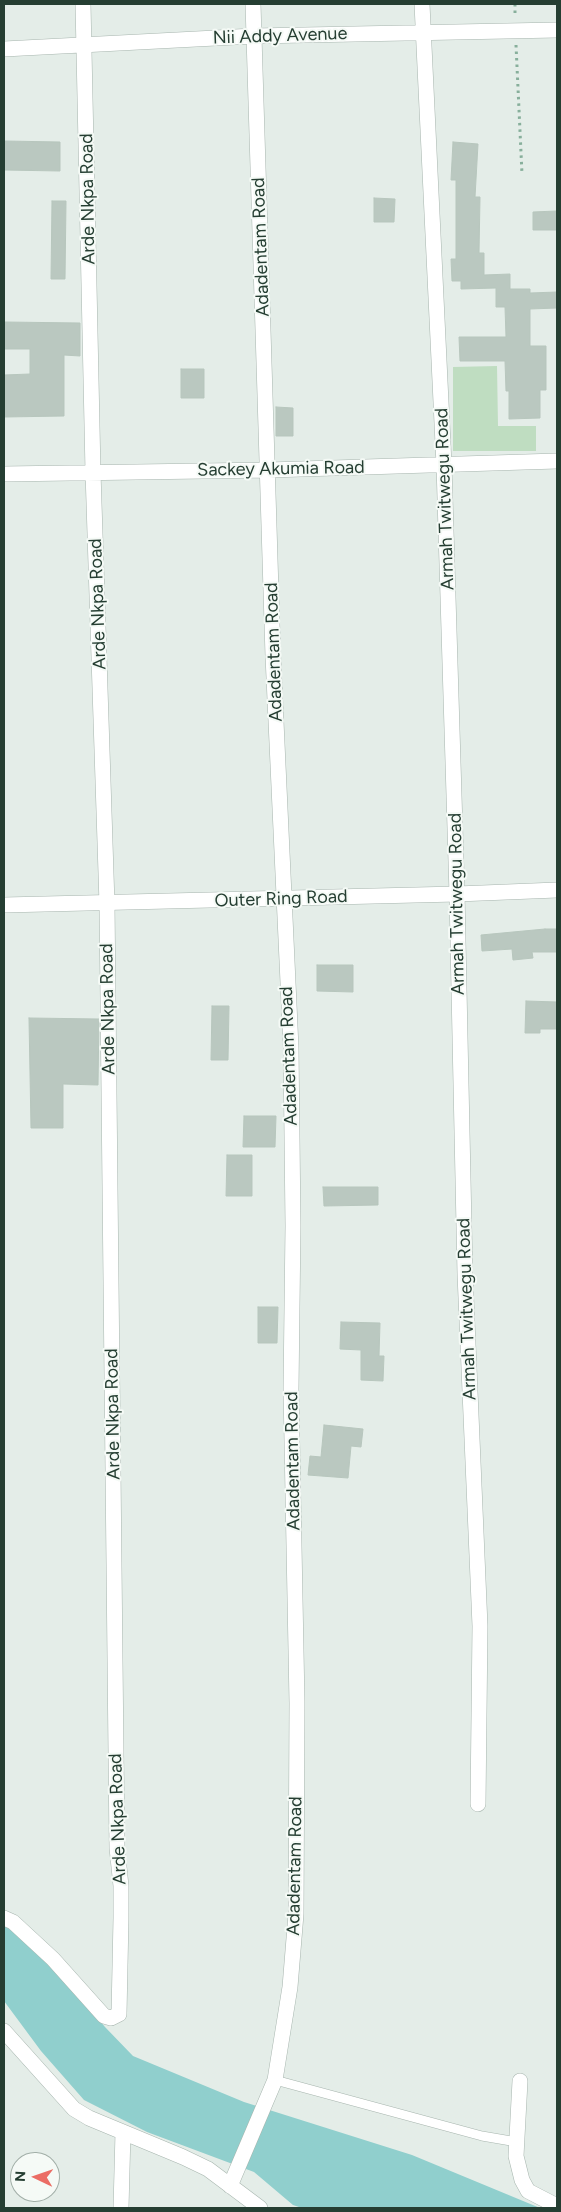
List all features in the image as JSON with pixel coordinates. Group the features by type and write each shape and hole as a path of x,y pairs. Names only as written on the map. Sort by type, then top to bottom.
{"street":[{"name":"Arde Nkpa Road","path":"4,1918 12,1922 53,1959 104,2016 111,2018 119,2014 121,1886 117,1848 107,904 93,472 83,4"},
{"name":"Adadentam Road","path":"230,2186 275,2080 290,1987 296,1914 297,1703 291,1389 293,1226 291,1048 283,898 254,4"},
{"name":"Armah Twitwegu Road","path":"422,4 444,466 457,894 464,1274 480,1626 478,1804"},
{"name":"Nii Addy Avenue","path":"4,49 254,36 557,30"},
{"name":"Sackey Akumia Road","path":"4,474 269,470 557,462"},
{"name":"Outer Ring Road","path":"4,905 107,904 557,890"},
{"path":"4,2030 74,2108 89,2118 200,2165 260,2208"},
{"path":"520,2081 516,2156 522,2180 528,2191 557,2206"},
{"path":"121,2208 123,2132"}],"lane":[{"path":"275,2080 482,2136 517,2142"}],"path":[{"path":"515,4 522,174"}],"green space":[{"path":"497,366 498,426 536,426 536,451 453,451 453,367"}],"water":[{"path":"4,1921 45,1955 105,2027 133,2056 244,2102 412,2155 540,2208 302,2208 293,2205 254,2172 147,2132 84,2100 41,2051 4,2001"}],"building":[{"path":"4,141 60,142 60,171 4,170"},
{"path":"453,142 478,144 475,197 480,197 479,253 484,253 484,275 510,274 510,289 530,289 530,293 557,292 557,308 530,309 530,346 546,346 546,390 540,390 540,418 509,419 509,391 506,391 505,361 460,361 459,337 506,337 505,307 496,307 496,288 461,289 461,281 452,281 451,259 456,259 456,180 451,180"},
{"path":"374,198 395,199 394,222 374,222"},
{"path":"52,201 66,201 65,279 51,279"},
{"path":"557,211 557,230 533,230 533,212"},
{"path":"4,322 80,323 80,356 64,355 64,416 4,417 4,375 30,374 30,349 4,349"},
{"path":"181,369 204,369 204,398 181,398"},
{"path":"276,407 293,408 293,436 276,436"},
{"path":"557,929 557,952 532,952 533,958 513,960 512,949 482,951 481,935"},
{"path":"317,965 353,965 353,992 317,991"},
{"path":"526,1001 557,1002 557,1029 540,1029 540,1033 525,1033"},
{"path":"212,1006 229,1006 228,1060 211,1060"},
{"path":"29,1018 99,1019 98,1085 63,1084 63,1128 31,1128"},
{"path":"244,1116 276,1116 275,1147 243,1147"},
{"path":"227,1155 252,1155 252,1196 226,1196"},
{"path":"323,1187 378,1187 378,1205 324,1206"},
{"path":"258,1307 278,1307 277,1343 258,1343"},
{"path":"341,1322 380,1323 379,1356 384,1356 383,1381 361,1380 361,1350 340,1349"},
{"path":"324,1425 363,1429 361,1447 351,1446 348,1478 308,1475 310,1456 321,1457"}]}
